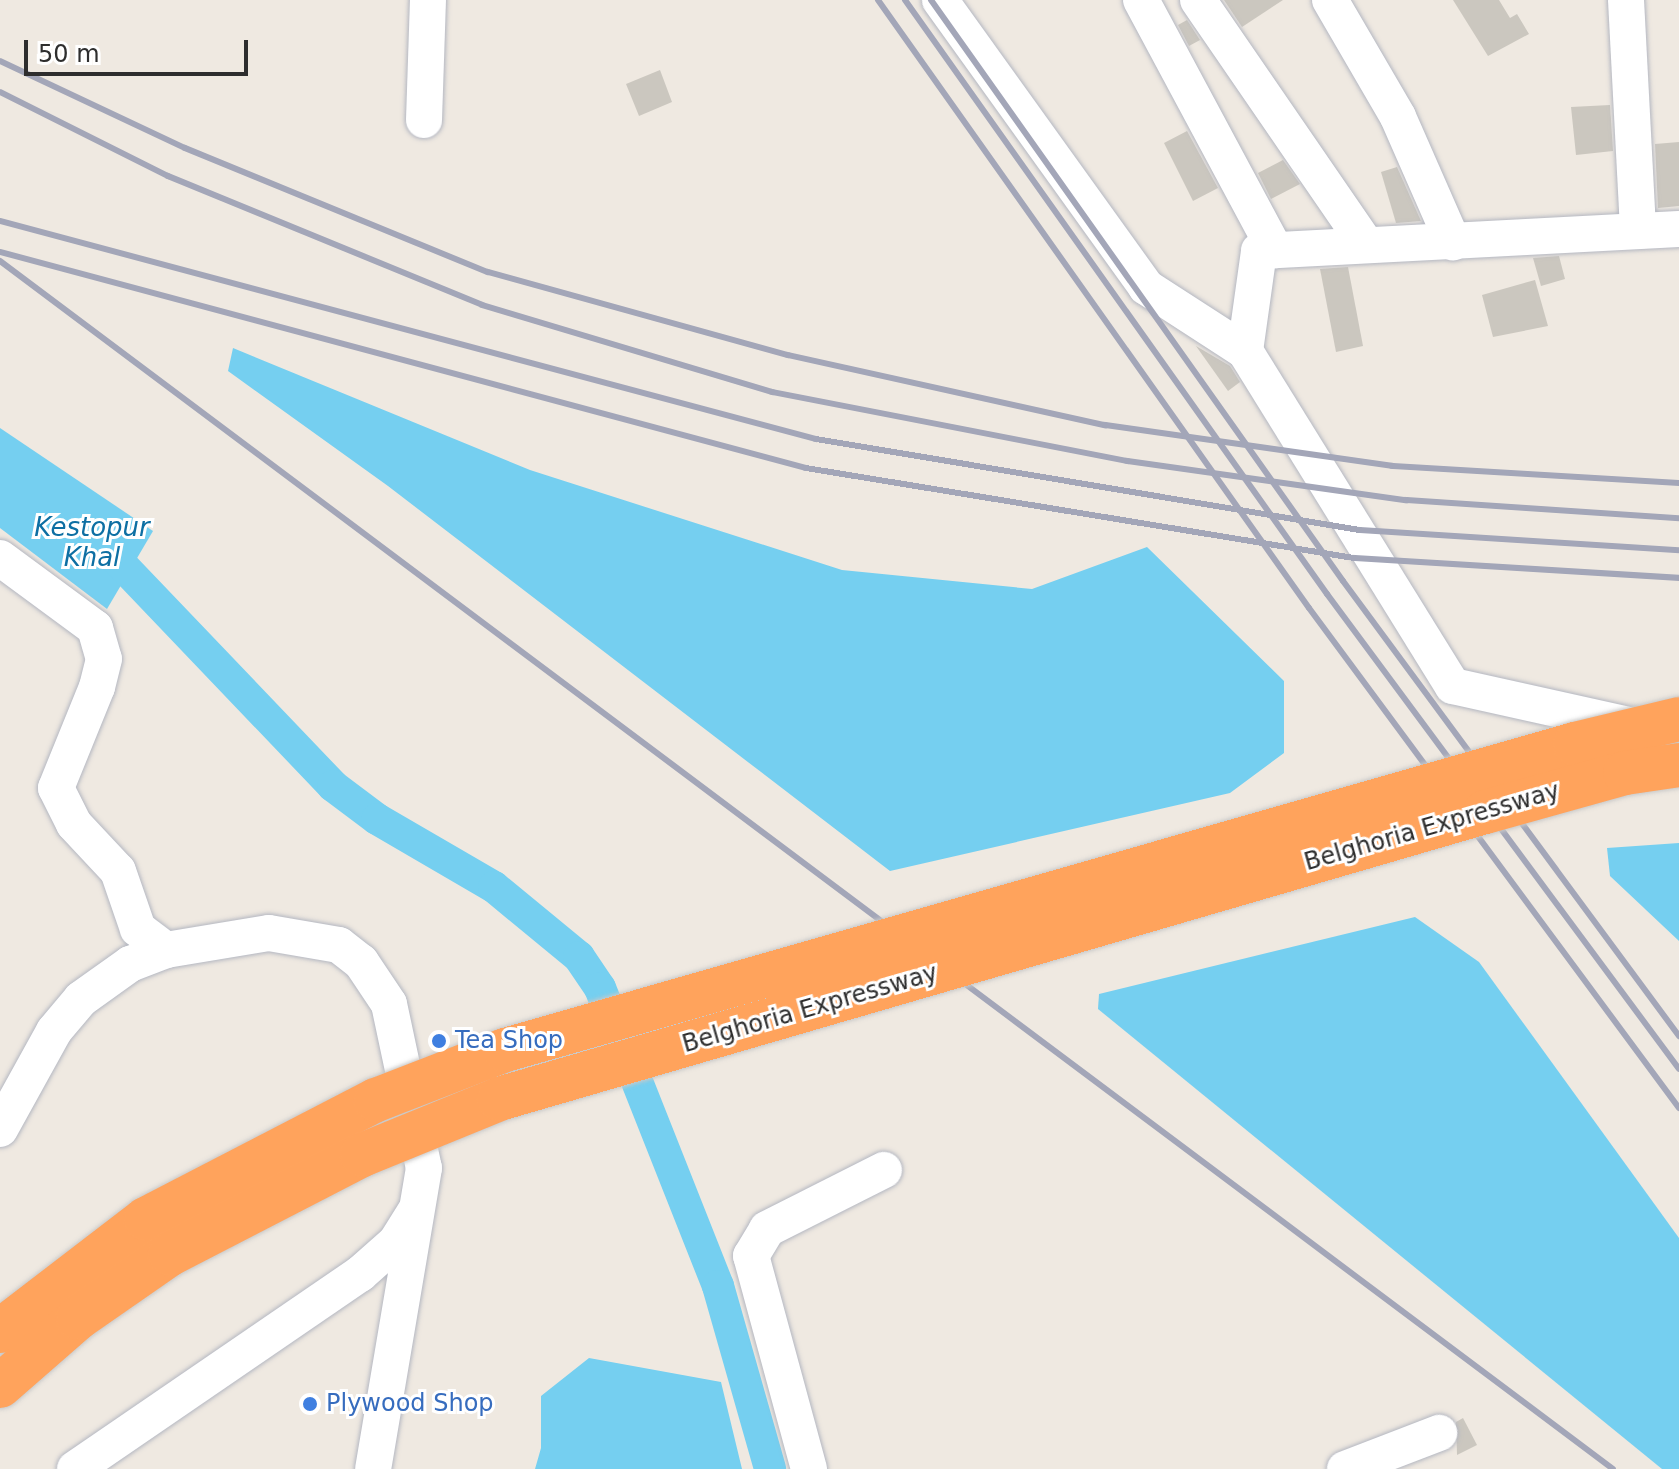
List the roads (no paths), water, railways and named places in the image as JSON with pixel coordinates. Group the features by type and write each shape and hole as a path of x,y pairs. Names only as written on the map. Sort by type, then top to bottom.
{"highway":[{"name":"Belghoria Expressway","path":"0,1331 146,1219 376,1100 505,1050 1529,757 1679,719"},
{"name":"Belghoria Expressway","path":"0,1386 78,1318 170,1254 362,1155 499,1099 1457,820 1625,773 1679,765"}],"street":[{"path":"424,120 428,0"},
{"path":"940,0 1146,287 1245,351 1453,686 1679,736"},
{"path":"1141,0 1275,250"},
{"path":"1198,0 1366,244"},
{"path":"1330,0 1398,117 1453,242"},
{"path":"1626,0 1638,231"},
{"path":"1245,351 1259,251 1679,229"},
{"path":"0,558 95,628 104,659 56,788 74,824 118,871 138,929 166,950"},
{"path":"0,1129 54,1031 81,999 130,964 166,950 269,933 339,945 361,962 389,1004 424,1168 373,1469"},
{"path":"809,1469 751,1256 767,1229 884,1170"},
{"path":"75,1469 360,1274 396,1242 421,1200"},
{"path":"1345,1469 1439,1433"}],"water":[{"path":"233,348 530,470 842,570 1032,589 1147,547 1284,681 1284,753 1230,793 890,871 388,486 228,371"},
{"name":"Kestopur Khal","path":"0,428 153,531 107,609 0,528"},
{"path":"1679,843 1679,941 1610,876 1607,848"},
{"path":"1415,917 1479,962 1679,1238 1679,1469 1662,1469 1098,1009 1099,994"},
{"path":"589,1358 721,1382 742,1469 535,1469 541,1448 541,1396"}],"waterway":[{"path":"100,542 333,786 377,819 494,887 579,957 600,988 718,1286 770,1469"}],"railway":[{"path":"878,0 1309,608 1679,1108"},
{"path":"905,0 1327,594 1679,1069"},
{"path":"931,0 1343,581 1679,1036"},
{"path":"0,61 185,148 488,272 788,355 1105,425 1392,466 1679,483"},
{"path":"0,92 168,176 482,305 772,392 1127,461 1406,500 1679,518"},
{"path":"0,221 816,439 1359,530 1679,550"},
{"path":"0,252 806,468 1354,558 1679,578"},
{"path":"0,261 1613,1469"}],"place":[{"name":"Tea Shop","path":"439,1041"},
{"name":"Plywood Shop","path":"310,1404"}]}
